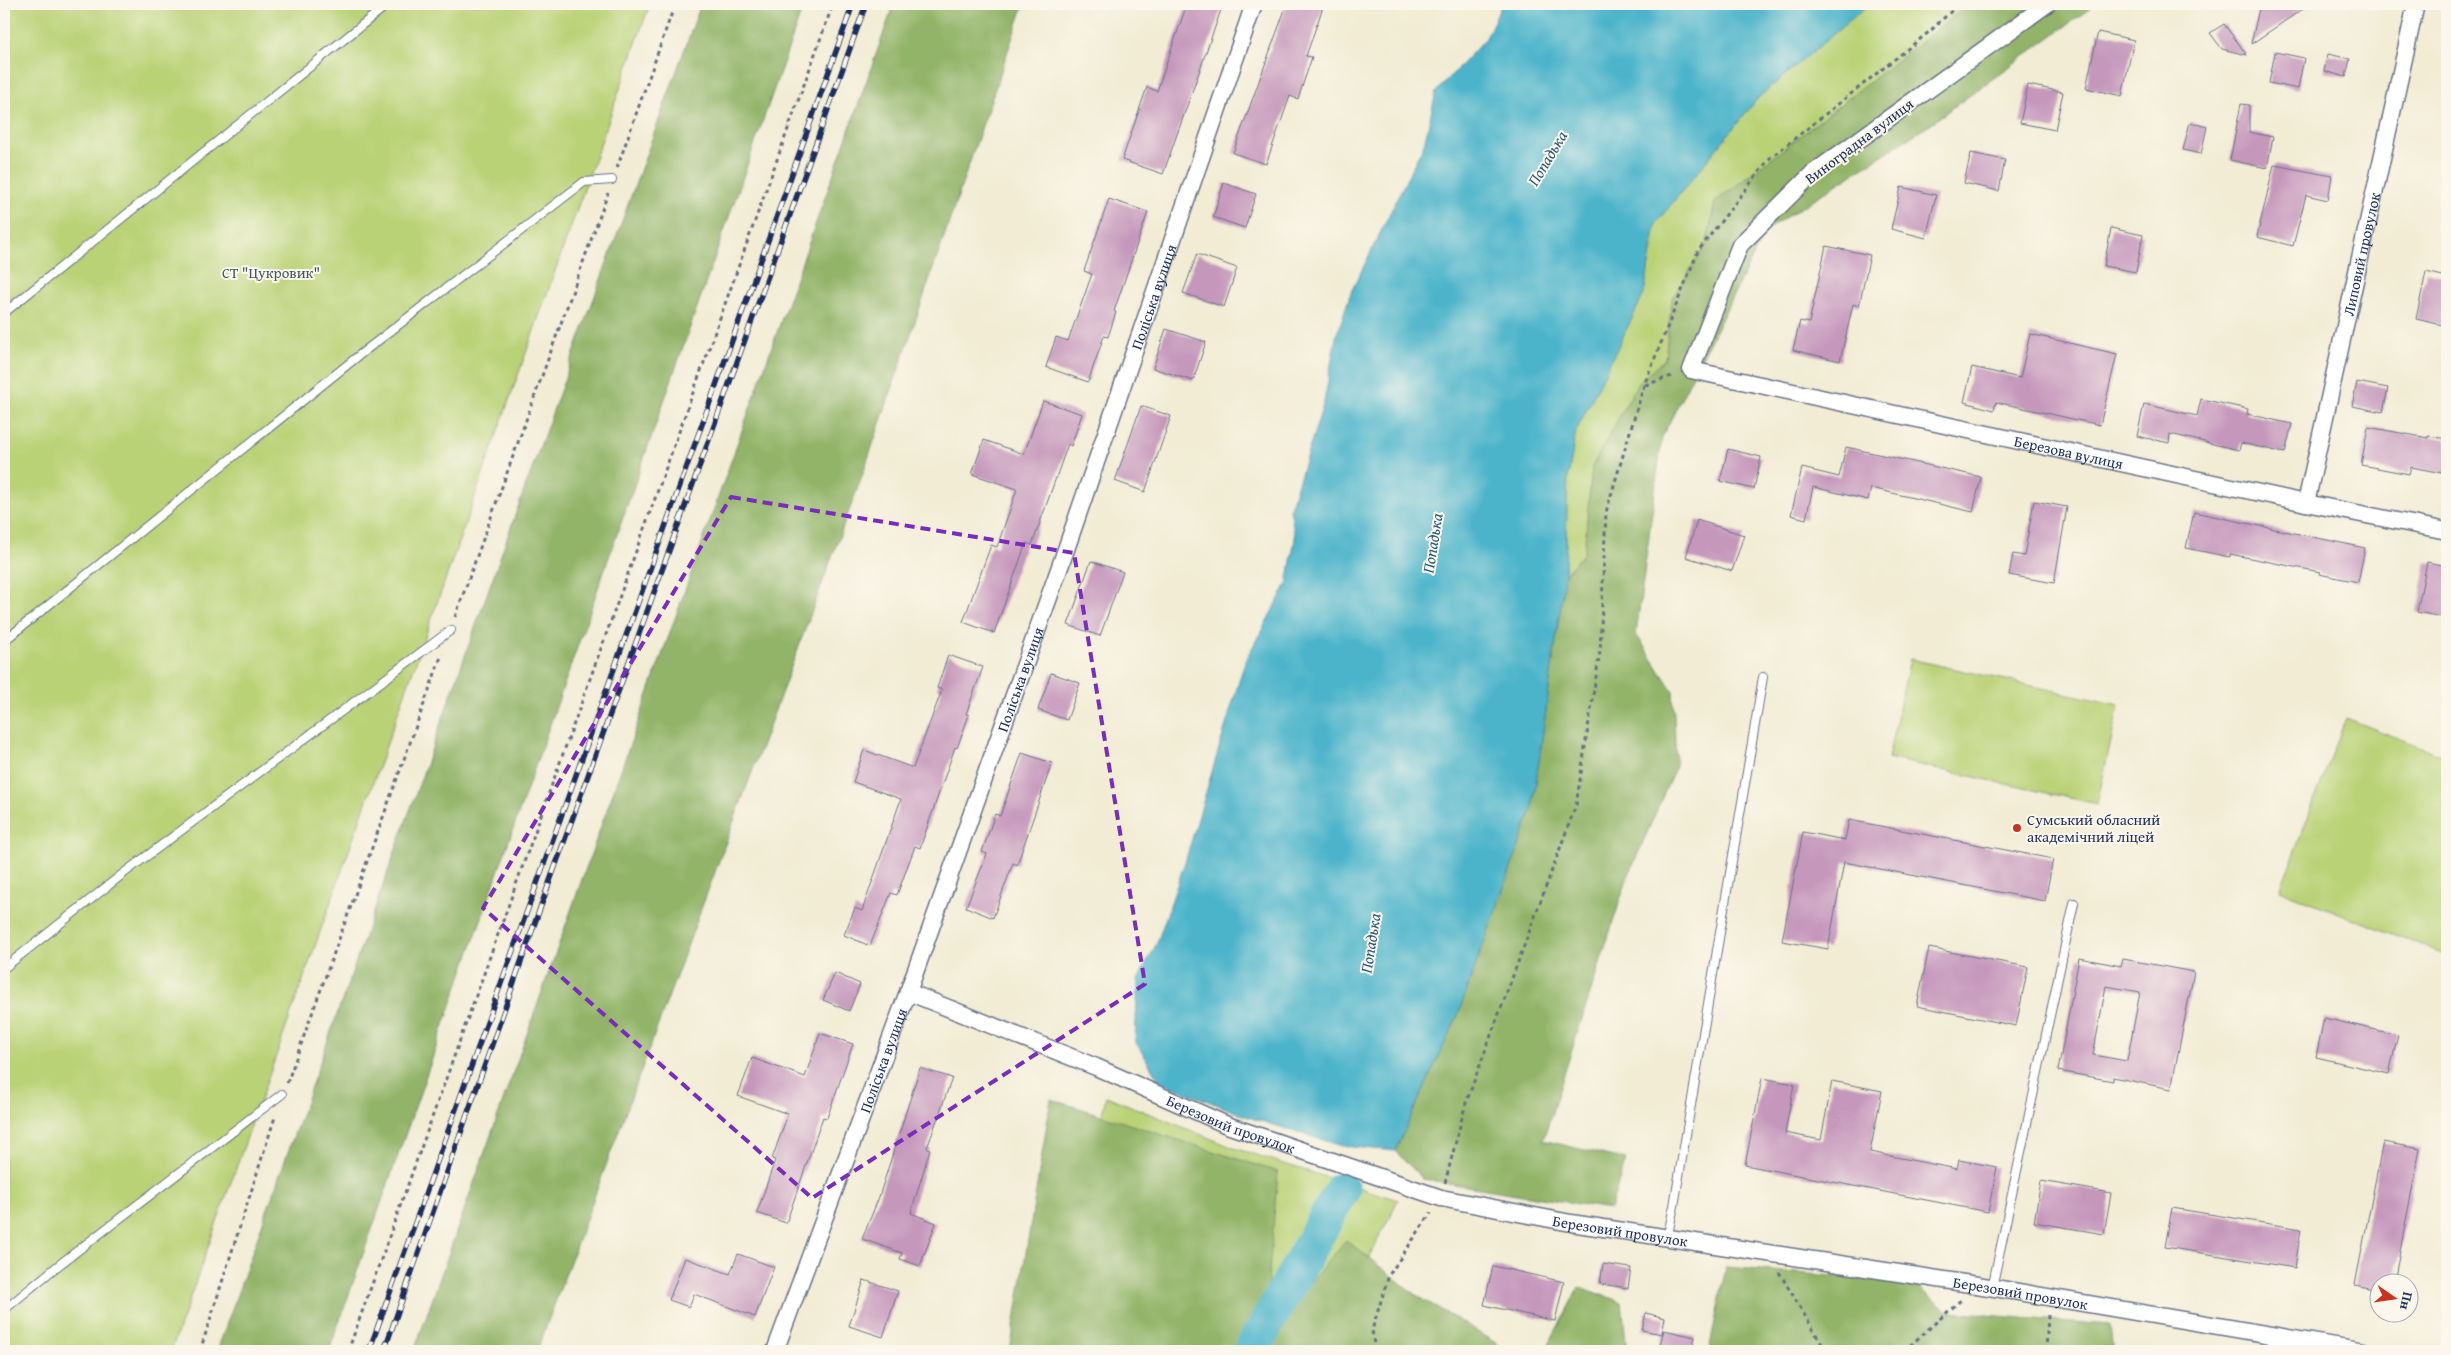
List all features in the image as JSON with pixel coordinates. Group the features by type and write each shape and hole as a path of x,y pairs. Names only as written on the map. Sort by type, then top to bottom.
{"street":[{"name":"Поліська вулиця","path":"775,1351 908,992 1063,558 1254,4"},
{"name":"Виноградна вулиця","path":"1691,370 1740,245 1813,173 2047,4"},
{"name":"Липовий провулок","path":"2306,503 2416,4"},
{"name":"Березова вулиця","path":"1691,370 2306,503 2447,531"},
{"name":"Березовий провулок","path":"908,992 1096,1067 1227,1125 1441,1198 1667,1239 1985,1286 2365,1351"}],"lane":[{"path":"4,313 388,4"},
{"path":"4,641 362,353 584,182 612,180"},
{"path":"4,968 124,873 450,630"},
{"path":"1667,1239 1678,1186 1763,677"},
{"path":"1985,1286 2074,903"},
{"path":"4,1310 55,1268 282,1094"}],"path":[{"path":"200,1351 282,1094 675,4"},
{"path":"348,1351 833,4"},
{"path":"1375,1351 1372,1330 1389,1275 1441,1198 1466,1103 1576,805 1600,651 1606,512 1644,385 1698,251 1770,158 1929,32 1959,4"},
{"path":"1644,385 1691,370"},
{"path":"1769,1254 1826,1351"},
{"path":"1904,1351 1985,1286"},
{"path":"2046,1351 2048,1297"}],"highlighted area":[{"path":"731,497 1074,553 1145,984 812,1198 483,908"}],"green space":[{"name":"СТ \"Цукровик\"","path":"4,4 650,4 171,1351 4,1351"},
{"path":"701,4 804,4 329,1351 217,1351 517,510"},
{"path":"894,4 1024,4 862,476 537,1351 414,1351"},
{"path":"1869,4 1970,4 1715,202 1707,243 1672,299 1665,359 1638,383 1592,467 1584,553 1565,574 1568,477 1576,431 1644,294 1656,223 1758,98"},
{"path":"1970,4 2096,4 1926,127 1766,230 1662,437 1636,634 1673,691 1676,766 1627,879 1543,1140 1626,1160 1610,1209 1423,1179 1395,1151 1457,1017 1532,810 1565,574 1584,553 1592,467 1638,383 1665,359 1672,299 1707,243 1715,202"},
{"path":"1910,659 2119,705 2097,804 1888,758"},
{"path":"2346,718 2447,757 2447,955 2280,890"},
{"path":"1106,1096 1234,1148 1398,1200 1334,1327 1384,1341 1050,1351"},
{"path":"1051,1099 1278,1172 1263,1338 1346,1240 1416,1295 1509,1351 1010,1351"},
{"path":"1726,1267 1914,1283 1948,1312 2110,1325 2113,1351 1709,1351"},
{"path":"1579,1287 1622,1302 1627,1351 1545,1351"}],"water":[{"path":"1502,4 1869,4 1758,98 1656,223 1644,294 1576,431 1568,477 1565,574 1532,810 1457,1017 1395,1151 1342,1146 1251,1118 1160,1082 1135,1041 1138,980 1157,943 1186,859 1245,661 1287,584 1295,538 1290,508 1324,402 1336,337 1351,292 1424,144 1436,92 1486,38"}],"building":[{"path":"1187,4 1213,4 1222,7 1163,174 1122,160 1147,87 1157,91"},
{"path":"1287,4 1324,4 1306,56 1312,57 1298,99 1290,96 1266,164 1233,153"},
{"path":"2260,4 2310,4 2251,44"},
{"path":"2224,24 2247,55 2222,49 2210,33"},
{"path":"2098,32 2134,40 2122,96 2086,88"},
{"path":"2275,52 2304,58 2298,89 2269,83"},
{"path":"2328,54 2350,59 2346,77 2324,71"},
{"path":"2028,85 2063,92 2055,130 2020,123"},
{"path":"2241,104 2249,105 2249,132 2273,137 2267,168 2230,160"},
{"path":"2190,122 2207,127 2201,154 2183,150"},
{"path":"1971,153 2005,160 1999,191 1964,183"},
{"path":"2274,165 2332,176 2328,200 2306,195 2293,246 2257,237"},
{"path":"1224,183 1256,194 1245,228 1213,217"},
{"path":"1901,187 1936,195 1926,238 1891,229"},
{"path":"1109,199 1148,212 1114,311 1116,312 1108,337 1104,336 1088,382 1046,367 1056,337 1068,341 1092,274 1084,271"},
{"path":"2111,228 2143,235 2136,272 2104,266"},
{"path":"1826,246 1870,255 1859,306 1853,304 1840,361 1793,350 1800,321 1809,323"},
{"path":"1197,254 1237,268 1224,307 1183,293"},
{"path":"2426,272 2447,277 2447,326 2416,319"},
{"path":"1166,329 1206,342 1193,381 1153,368"},
{"path":"2030,334 2117,354 2100,425 1996,402 1994,410 1964,402 1972,367 2020,378"},
{"path":"2357,382 2388,388 2383,412 2352,406"},
{"path":"2201,399 2248,409 2247,414 2292,424 2285,453 2241,443 2239,450 2170,434 2169,443 2137,436 2144,404 2197,416"},
{"path":"1043,401 1082,414 1071,446 1068,444 1032,545 1026,543 994,633 963,622 991,545 997,547 1017,489 972,474 984,440 1024,454"},
{"path":"1141,406 1171,416 1145,492 1115,481"},
{"path":"2368,427 2428,438 2428,436 2447,439 2447,474 2411,467 2409,474 2361,465"},
{"path":"1846,447 1981,477 1973,512 1871,488 1868,500 1813,487 1806,519 1791,515 1802,468 1839,477"},
{"path":"1728,449 1761,457 1754,489 1720,481"},
{"path":"2034,501 2067,507 2054,583 2009,575 2013,554 2024,556"},
{"path":"2194,512 2365,548 2358,582 2319,574 2320,572 2230,554 2230,557 2186,548"},
{"path":"1697,520 1744,535 1732,571 1686,557"},
{"path":"1091,561 1123,572 1100,636 1068,625"},
{"path":"2427,562 2447,566 2447,618 2417,612"},
{"path":"948,655 983,667 966,714 969,715 957,748 955,747 920,848 915,846 897,895 891,893 870,946 844,935 855,908 862,911 901,799 853,782 864,750 913,768 942,690 937,688"},
{"path":"1051,673 1080,683 1067,720 1038,710"},
{"path":"1022,753 1052,763 1017,865 1013,863 993,918 966,907 987,854 982,852 995,814 1000,816"},
{"path":"1849,820 2053,859 2045,901 1844,862 1828,949 1782,941 1803,832 1845,840"},
{"path":"1929,948 2028,967 2016,1026 1917,1006"},
{"path":"2079,958 2121,966 2123,959 2194,972 2171,1089 2113,1077 2113,1081 2058,1071","holes":["2106,986 2140,992 2127,1061 2093,1055"]},
{"path":"835,973 860,984 849,1011 823,1000"},
{"path":"2324,1018 2398,1035 2389,1074 2316,1057"},
{"path":"820,1033 853,1044 827,1118 823,1117 786,1223 757,1213 775,1160 772,1159 788,1114 738,1096 752,1058 805,1077"},
{"path":"920,1068 952,1078 927,1148 930,1149 911,1213 936,1223 920,1266 900,1259 902,1253 862,1239 879,1197"},
{"path":"1762,1078 1794,1084 1785,1133 1821,1140 1832,1081 1882,1091 1870,1152 1957,1169 1959,1160 1997,1167 1988,1212 1745,1165"},
{"path":"2383,1142 2420,1149 2396,1272 2368,1272 2368,1288 2355,1285"},
{"path":"2041,1181 2111,1193 2104,1234 2034,1222"},
{"path":"2172,1208 2301,1229 2295,1268 2165,1247"},
{"path":"738,1254 774,1267 755,1317 694,1294 689,1307 669,1300 685,1258 730,1274"},
{"path":"1603,1264 1631,1268 1628,1288 1600,1284"},
{"path":"1493,1266 1564,1282 1555,1321 1484,1305"},
{"path":"864,1280 898,1291 883,1337 849,1326"},
{"path":"1646,1313 1665,1318 1662,1334 1642,1330"},
{"path":"1664,1330 1695,1337 1692,1351 1659,1348"}],"waterway":[{"name":"Попадька","path":"1251,1351 1342,1190"}],"railway":[{"path":"369,1351 853,4"},
{"path":"384,1351 533,928 866,4"}],"place":[{"name":"Сумський обласний академічний ліцей","path":"2017,828"}]}
